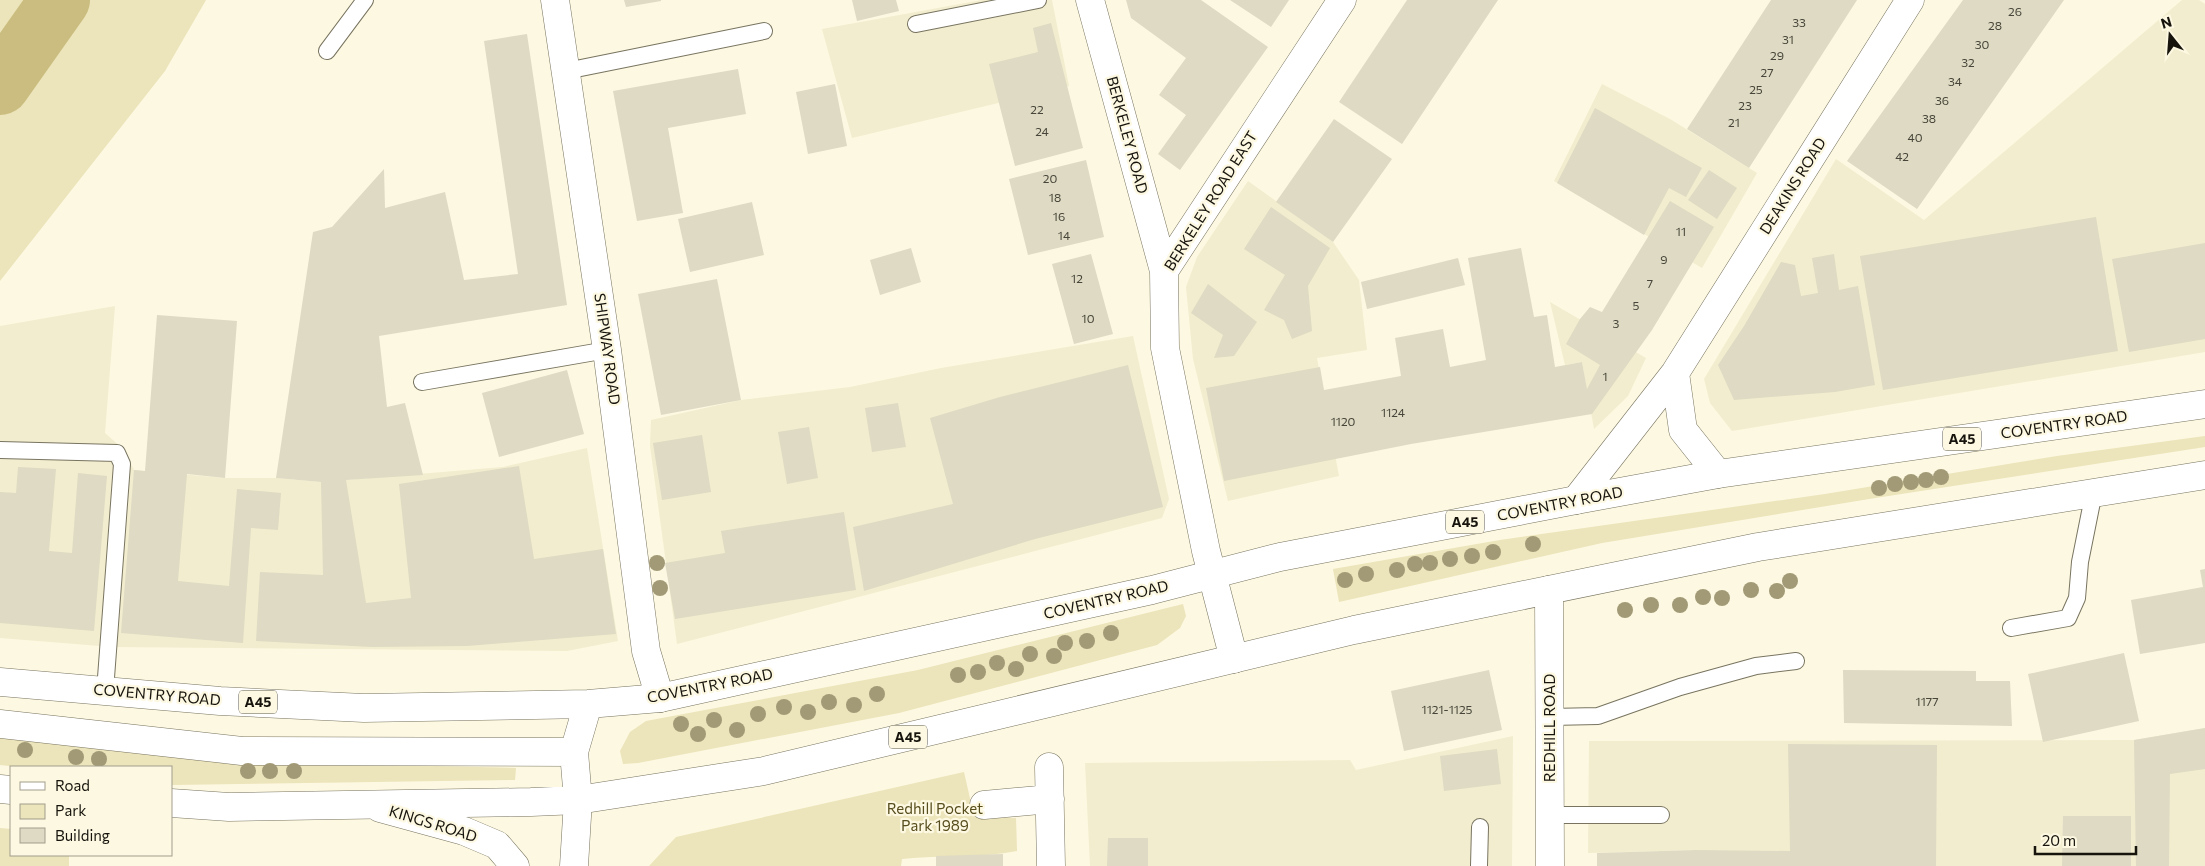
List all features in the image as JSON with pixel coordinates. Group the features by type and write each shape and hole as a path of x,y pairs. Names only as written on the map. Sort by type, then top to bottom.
{"main road":[{"name":"SHIPWAY ROAD","path":"556,0 607,350 646,651 660,698"},
{"name":"BERKELEY ROAD","path":"1090,0 1164,271"},
{"name":"BERKELEY ROAD EAST","path":"1234,659 1193,491 1165,348 1164,271 1342,0"},
{"name":"DEAKINS ROAD","path":"1576,500 1675,373 1910,0"},
{"path":"1675,373 1683,430 1718,474"},
{"name":"COVENTRY ROAD","path":"0,682 220,700 364,708 588,704 660,698 1152,590 1280,557 1576,500 1718,474 2205,404"},
{"name":"A45","path":"172,803 230,807 371,806 578,800 764,771 1354,630 1758,547 2205,475"},
{"name":"REDHILL ROAD","path":"1549,590 1550,866"},
{"path":"574,866 578,800 574,752 588,704"},
{"path":"0,724 242,751 574,752"},
{"path":"1049,767 1051,866"},
{"path":"984,805 1050,799"},
{"name":"KINGS ROAD","path":"371,806 464,830 497,845 515,866"}],"lane":[{"path":"326,51 365,0"},
{"path":"916,24 1038,0"},
{"path":"566,71 764,31"},
{"path":"422,382 607,350"},
{"path":"0,450 117,453 122,464 105,691"},
{"path":"2011,628 2068,618 2078,598 2080,562 2094,492"},
{"path":"1550,717 1598,716 1680,687 1756,666 1796,661"},
{"path":"1550,815 1661,815"},
{"path":"1479,866 1480,827"}],"shaded area":[{"path":"982,0 1052,0 1069,86 852,138 822,29"},
{"path":"2182,0 2199,0 2205,4 2205,352 1732,431 1710,403 1704,379 1836,159 1924,220"},
{"path":"1602,84 1670,119 1757,173 1702,268 1554,181"},
{"path":"1248,181 1333,242 1359,280 1367,350 1317,358 1339,476 1228,501 1193,359 1186,287 1197,257"},
{"path":"1550,302 1646,358 1628,396 1594,429 1582,362 1565,365"},
{"path":"115,306 105,433 122,448 134,470 225,478 276,478 321,482 503,467 587,448 618,641 567,651 113,647 0,638 0,326"},
{"path":"1133,336 1169,499 1162,518 677,644 650,446 651,420 741,400 850,387 941,368"},
{"path":"2205,728 2205,866 1695,866 1695,850 1588,853 1589,741 2134,740"},
{"path":"1513,736 1512,866 1090,866 1085,763 1350,760 1356,770"}],"green space":[{"path":"0,0 206,0 165,71 0,281"},
{"path":"2205,436 2205,447 1602,543 1339,602 1333,569 1500,540 1825,494 2057,456"},
{"path":"1183,604 1186,616 1180,628 1157,645 899,713 638,763 623,764 620,751 630,732 646,721 918,670"},
{"path":"0,732 211,761 516,768 515,780 172,785 172,766 0,765"},
{"name":"Redhill Pocket Park 1989","path":"964,772 974,816 1016,818 1017,851 989,855 902,859 901,866 649,866 676,837"},
{"path":"0,828 10,829 10,856 69,856 69,866 0,866"}],"building":[{"path":"624,0 661,0 661,1 626,7"},
{"path":"852,0 896,0 899,11 857,21"},
{"path":"1126,0 1201,0 1268,47 1180,170 1158,154 1186,115 1159,95 1186,58 1131,18"},
{"path":"1230,0 1289,0 1271,27"},
{"path":"1407,0 1498,0 1402,144 1339,102"},
{"path":"1771,0 1857,0 1749,168 1687,129"},
{"path":"1963,0 2064,0 1917,209 1847,161"},
{"path":"1051,23 1083,148 1015,166 989,64 1038,52 1033,28"},
{"path":"527,34 567,305 379,336 387,407 405,403 423,475 346,480 366,603 411,598 399,484 519,466 534,559 603,549 616,634 467,646 372,647 256,641 260,572 323,575 321,482 276,478 313,232 332,227 384,169 385,208 445,192 464,280 518,274 484,41"},
{"path":"738,69 746,114 668,128 683,213 637,221 613,91"},
{"path":"835,84 847,146 808,154 796,92"},
{"path":"1595,108 1702,168 1686,197 1669,188 1644,235 1557,183"},
{"path":"1334,119 1392,159 1333,242 1276,202"},
{"path":"1086,160 1104,237 1028,255 1009,179"},
{"path":"1709,170 1737,188 1717,219 1688,200"},
{"path":"1670,201 1714,227 1652,330 1592,414 1411,444 1224,481 1206,388 1320,367 1324,390 1401,376 1395,338 1443,329 1450,367 1486,360 1468,258 1521,248 1534,317 1547,315 1555,367 1582,362 1587,389 1600,365 1566,344 1580,319 1590,307 1602,312"},
{"path":"752,202 764,255 690,272 678,219"},
{"path":"1271,207 1330,248 1308,286 1312,331 1292,339 1284,320 1264,310 1285,275 1244,249"},
{"path":"2096,217 2118,351 1883,390 1860,256"},
{"path":"2205,243 2205,339 2129,352 2112,259"},
{"path":"911,248 921,282 880,295 870,260"},
{"path":"1091,254 1113,334 1074,344 1052,264"},
{"path":"1834,254 1839,290 1858,286 1875,385 1835,392 1734,400 1718,365 1744,326 1781,262 1795,265 1801,296 1818,293 1812,258"},
{"path":"1458,258 1465,285 1367,309 1361,282"},
{"path":"717,279 741,400 661,415 638,294"},
{"path":"1208,284 1257,322 1234,356 1214,358 1223,335 1191,313"},
{"path":"157,315 237,321 225,478 187,474 178,581 229,586 237,489 281,493 278,530 251,528 243,643 121,633 134,470 145,471"},
{"path":"1128,365 1163,507 1035,539 864,591 853,527 953,504 930,418 1000,397"},
{"path":"567,370 584,434 499,457 482,393"},
{"path":"898,403 906,447 872,452 865,408"},
{"path":"809,427 818,478 787,484 778,432"},
{"path":"702,435 711,492 662,500 653,443"},
{"path":"18,467 56,469 49,551 72,553 78,473 107,476 94,631 0,623 0,492 16,493"},
{"path":"844,512 856,590 675,619 665,563 725,553 721,531"},
{"path":"2205,569 2205,643 2140,654 2131,600 2203,587 2200,570"},
{"path":"2124,653 2139,721 2043,742 2028,674"},
{"path":"1489,670 1502,730 1404,751 1391,691"},
{"path":"1843,670 1976,671 1976,681 2010,681 2012,726 1844,723"},
{"path":"2205,728 2205,769 2170,774 2169,866 2136,866 2134,740"},
{"path":"1788,744 1937,745 1936,866 1597,866 1597,853 1695,850 1790,851"},
{"path":"1497,749 1501,784 1444,791 1440,756"},
{"path":"2063,816 2131,816 2131,866 2062,866"},
{"path":"1108,838 1148,838 1148,866 1107,866"},
{"path":"1003,854 1003,866 936,866 936,856"}],"waterway":[{"path":"0,85 60,0"}]}
